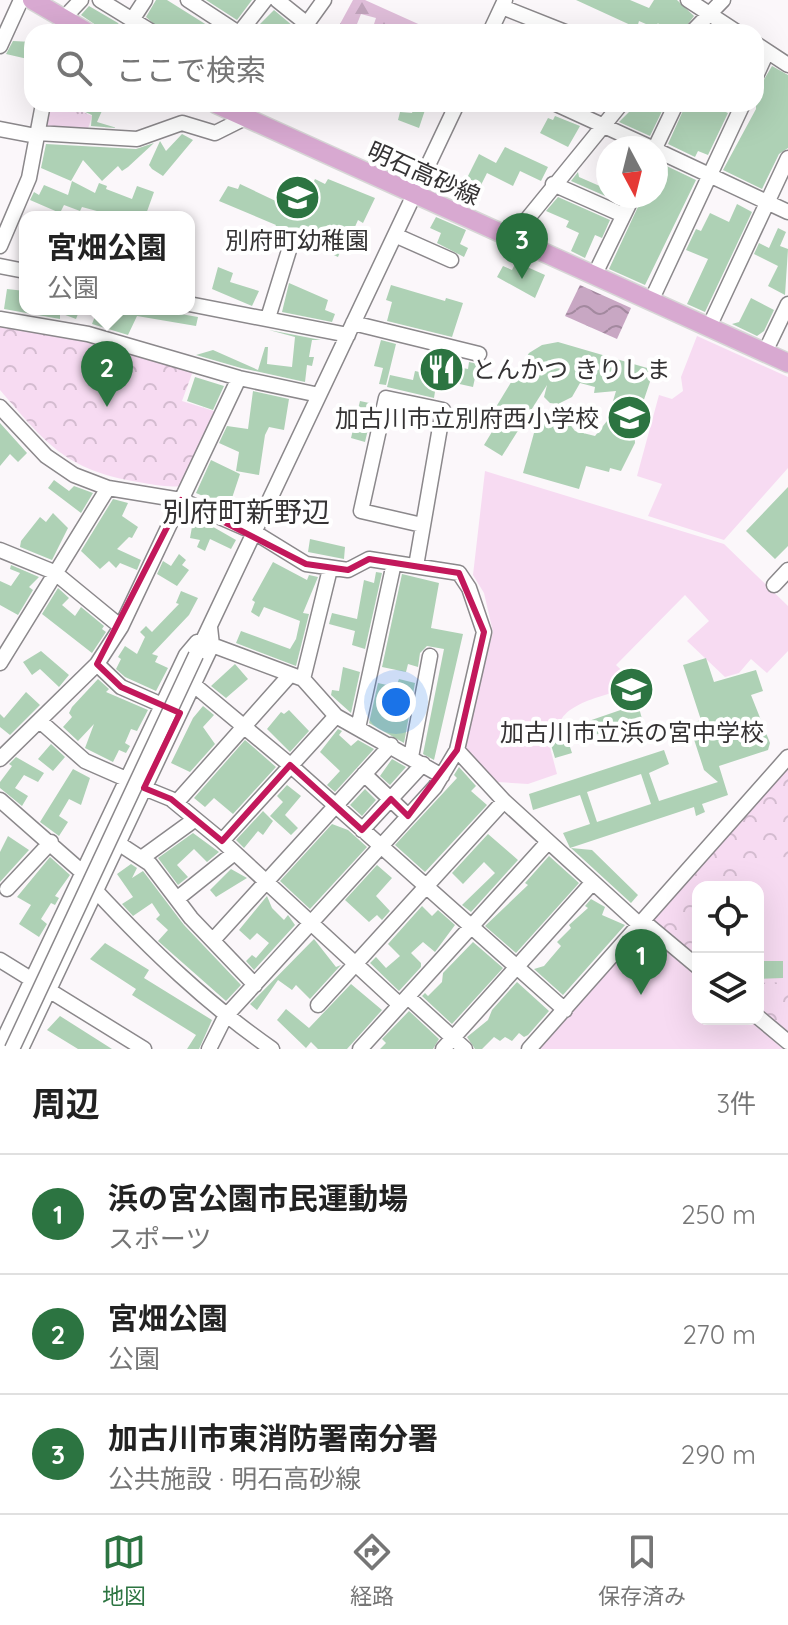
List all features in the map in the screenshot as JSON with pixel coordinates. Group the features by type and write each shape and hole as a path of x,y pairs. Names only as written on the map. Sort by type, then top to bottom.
{"main road":[{"path":"32,0 61,24"},
{"name":"明石高砂線","path":"243,113 415,195 788,363"}],"street":[{"path":"0,46 21,0"},
{"path":"63,24 81,0"},
{"path":"100,0 139,24"},
{"path":"132,20 145,0"},
{"path":"188,0 226,24"},
{"path":"246,24 265,0"},
{"path":"277,0 300,24"},
{"path":"307,24 324,0"},
{"path":"688,0 712,21 723,0"},
{"path":"494,24 504,3 548,24"},
{"path":"764,49 788,65"},
{"path":"0,246 29,178 41,112"},
{"path":"12,1049 453,112"},
{"path":"574,112 626,136"},
{"path":"511,239 613,112"},
{"path":"660,136 672,112"},
{"path":"651,301 739,112"},
{"path":"0,129 137,139 182,123 215,133 243,113"},
{"path":"668,156 788,212"},
{"path":"709,327 788,158"},
{"path":"553,184 623,215"},
{"path":"594,276 627,208"},
{"path":"397,236 451,260"},
{"path":"268,318 290,247"},
{"path":"765,352 788,304"},
{"path":"195,305 454,343 479,354"},
{"path":"0,319 88,334 239,378 319,395"},
{"path":"0,759 6,742 41,722 97,664 121,627 239,378"},
{"path":"416,566 443,410 386,398 361,511 422,525"},
{"path":"0,407 59,466 108,488 181,500 254,532 306,564 348,570 369,559 459,573 481,615 484,632 457,750 442,776 225,1017 209,1049"},
{"path":"2,656 108,488"},
{"path":"0,550 54,572 121,627"},
{"path":"358,728 394,563"},
{"path":"176,803 244,725 296,678 330,569"},
{"path":"774,585 788,570"},
{"path":"21,1049 212,645 210,626"},
{"path":"0,1047 186,655 210,626"},
{"path":"212,645 296,678 336,716 442,776"},
{"path":"97,664 121,687 162,705"},
{"path":"362,830 391,799 417,761 433,664"},
{"path":"194,685 336,805 469,928 565,1010"},
{"path":"222,841 336,716"},
{"path":"41,722 85,761 126,779"},
{"path":"214,939 391,745"},
{"path":"457,750 504,801 548,842 692,962"},
{"path":"529,1049 788,757"},
{"path":"364,774 408,816"},
{"path":"144,788 176,803 222,841 356,965 404,1001 448,1043 465,1049"},
{"path":"0,800 82,872"},
{"path":"318,1005 504,801"},
{"path":"143,857 194,820"},
{"path":"7,889 51,842"},
{"path":"360,1049 548,842"},
{"path":"118,843 143,857 191,918 255,985"},
{"path":"178,898 233,854"},
{"path":"448,1043 593,882"},
{"path":"96,891 155,955 225,1017 272,1049"},
{"path":"0,960 127,1045 144,1049"},
{"path":"764,1022 788,1042"}],"highlighted area":[{"path":"181,500 306,564 348,570 369,559 459,573 484,632 457,750 408,816 391,799 362,830 290,765 222,841 171,799 144,788 180,713 121,687 97,664"}],"green space":[{"path":"353,0 365,0 418,24 374,24 376,18 361,14 357,24 340,24"},
{"path":"47,112 83,112 92,116 86,135 43,131"},
{"path":"0,325 86,337 193,371 182,401 217,412 182,486 138,482 92,470 74,462 45,439 0,390"},
{"path":"697,336 788,377 788,468 724,540 648,516 662,484 637,476 659,395 672,399 683,391 681,377"},
{"path":"485,471 724,544 788,606 788,651 767,673 751,659 739,673 725,677 687,641 709,621 685,595 616,665 638,686 580,704 562,718 559,727 546,732 557,774 528,784 498,782 463,747 493,632 484,593 473,575"},
{"path":"788,764 788,1038 764,1017 764,881 692,881 692,954 650,918"},
{"path":"788,857 788,982 764,983 764,881 759,881 757,858"},
{"path":"647,928 692,966 692,1025 755,1025 783,1049 536,1049"}],"water":[{"path":"580,285 631,308 617,339 565,316"}],"building":[{"path":"156,0 167,0 205,24 154,24 146,17"},
{"path":"206,0 252,0 237,20"},
{"path":"576,0 630,0 649,8 654,0 677,0 694,16 688,24 646,24 639,21 638,24 628,24"},
{"path":"89,6 119,24 94,24 81,15"},
{"path":"274,10 291,24 260,24"},
{"path":"13,41 24,42 24,58 6,54"},
{"path":"772,66 788,75 788,148 779,154 762,189 723,170 754,112 764,112 764,80"},
{"path":"85,112 101,112 97,122 117,128 91,126 92,115"},
{"path":"400,112 424,112 419,128 398,120"},
{"path":"629,112 662,112 650,136 619,122"},
{"path":"682,112 728,113 708,155 698,151 695,157 668,144"},
{"path":"555,116 580,126 568,147 540,133 548,118 553,120"},
{"path":"182,134 193,140 163,176 152,169 149,165 160,141 166,151"},
{"path":"154,143 128,167 122,171 118,166 102,181 83,160 71,181 41,168 46,144 136,149"},
{"path":"505,147 548,167 541,181 520,171 513,186 487,173 481,185 467,178 479,154 496,163"},
{"path":"668,167 696,180 645,285 609,269 637,208 668,208"},
{"path":"578,172 579,177 596,184 596,192 571,181"},
{"path":"315,179 325,184 328,179 375,198 363,223 358,220 354,229 350,227 338,257 290,234 279,249 267,243 276,225 219,201 228,186 238,189 240,184 299,212"},
{"path":"72,181 95,193 99,183 132,199 137,186 154,192 147,211 97,211 82,207 80,211 64,205 61,211 55,211 30,200 34,192 39,195 44,185 68,195"},
{"path":"558,197 610,220 602,238 595,235 585,258 571,251 579,233 566,227 569,221 546,211"},
{"path":"737,204 752,212 705,312 687,304 708,259 686,250 696,229 701,231 710,213 729,222"},
{"path":"436,217 466,230 460,244 468,248 464,257 437,243 441,233 430,228"},
{"path":"778,228 786,232 780,246 788,249 785,295 768,286 778,266 754,254 759,243 769,248"},
{"path":"516,262 545,275 535,298 497,277 503,266 512,270"},
{"path":"218,267 233,273 230,282 259,291 252,306 212,289"},
{"path":"289,283 328,300 325,310 335,314 332,322 282,312"},
{"path":"391,285 445,301 446,298 463,303 452,337 387,321 392,302 386,300"},
{"path":"7,289 19,290 19,312 4,309"},
{"path":"751,298 774,310 764,331 757,336 732,324 739,322"},
{"path":"38,315 60,315 60,319"},
{"path":"96,315 198,317 196,326 137,316 128,335 92,324"},
{"path":"269,330 321,340 312,340 309,357 314,357 312,366 307,365 305,382 196,355 213,350 258,370 265,347 268,347 267,364 292,367 295,337"},
{"path":"381,340 396,344 386,385 379,384 383,368 374,366"},
{"path":"558,342 654,370 634,429 635,443 621,471 610,468 609,472 586,466 579,489 523,473 537,422 559,428 569,423 575,431 595,436 607,421 616,391 594,393 595,387 580,383 572,397 558,404 550,403 544,397 547,385 502,456 484,445 504,412 496,407 529,353 542,345"},
{"path":"428,356 453,361 452,366 468,369 469,362 478,364 473,387 437,379 434,398 387,387 390,375 413,380 415,371 424,373"},
{"path":"195,377 224,386 213,410 187,401"},
{"path":"253,391 289,399 284,430 269,427 265,435 259,475 236,471 239,452 219,443 227,426 248,429"},
{"path":"360,401 374,404 365,442 351,438"},
{"path":"0,423 27,453 18,462 10,454 0,466"},
{"path":"211,460 240,474 229,507 196,493"},
{"path":"54,480 69,491 74,486 93,493 81,513 48,488"},
{"path":"788,487 788,546 775,559 746,531"},
{"path":"113,499 128,503 122,516 138,527 132,538 129,537 117,549 141,560 137,570 120,563 116,568 109,561 100,569 81,551"},
{"path":"53,513 68,528 52,560 20,547 21,541 40,517 46,522"},
{"path":"194,516 236,540 231,549 210,539 205,551 197,547 200,540 190,538"},
{"path":"310,539 345,547 344,559 308,552"},
{"path":"179,554 186,560 182,565 189,570 177,586 157,574 163,561 171,566"},
{"path":"273,562 307,580 309,575 318,577 303,613 309,614 296,666 236,643 241,631 290,649 296,639 300,621 264,607 259,617 251,612 255,602 252,600"},
{"path":"11,565 39,577 29,587 33,590 18,615 0,605 0,581 11,586 20,573 10,569"},
{"path":"376,572 382,573 365,649 352,645 355,631 329,624 332,613 357,619 364,580 374,583"},
{"path":"402,574 439,583 431,628 463,634 434,760 423,754 444,649 427,646 420,653 418,667 408,664 406,672 382,667"},
{"path":"58,588 69,598 62,605 75,616 81,607 104,626 102,629 106,632 92,653 42,614"},
{"path":"181,591 198,598 189,615 152,654 158,656 155,662 168,668 156,691 125,677 116,669 121,659 118,657 125,646 137,654 145,637 140,632 146,626 152,632 179,604 176,603"},
{"path":"41,651 69,675 59,687 40,669 32,675 23,662"},
{"path":"706,658 714,682 756,670 763,691 751,695 770,743 768,750 719,766 728,795 702,804 705,812 696,816 694,807 570,848 563,833 590,824 580,795 533,810 529,794 664,750 669,764 649,773 659,801 718,782 704,770 689,724 701,720 683,665","holes":["641,774 651,804 597,822 587,792"]},
{"path":"235,664 248,679 226,698 211,686"},
{"path":"343,667 360,672 351,713 331,695 332,690 339,691"},
{"path":"98,679 109,689 106,692 148,710 137,731 131,729 125,743 130,746 126,753 119,750 113,762 85,748 94,724 78,741 63,727 72,717 69,713 72,707"},
{"path":"399,679 415,683 404,743 369,723 378,683 396,687"},
{"path":"26,692 40,705 10,735 0,727 0,714 4,718"},
{"path":"638,704 645,730 632,737 627,724 569,744 572,753 555,758 548,735"},
{"path":"203,706 214,715 203,727 215,744 190,772 171,763 193,718"},
{"path":"289,710 309,731 290,752 267,729 281,712 284,714"},
{"path":"338,729 342,731 339,735 351,746 358,740 374,749 335,792 327,785 340,771 320,752"},
{"path":"245,740 276,767 233,814 214,798 205,807 194,798"},
{"path":"51,744 65,757 53,771 38,759"},
{"path":"16,757 44,773 38,782 24,775 15,788 28,796 22,806 0,788 0,782 12,766 9,764"},
{"path":"392,759 406,767 390,785 380,776"},
{"path":"459,767 476,786 471,791 487,805 425,872 395,845 457,778 454,775"},
{"path":"73,769 90,778 81,805 69,799 59,816 68,822 59,836 40,822"},
{"path":"287,785 301,796 285,815 298,828 291,835 270,816 283,802 277,796"},
{"path":"365,789 376,800 362,816 350,805"},
{"path":"263,811 273,821 263,835 258,831 244,848 236,840"},
{"path":"332,824 348,830 367,847 310,909 280,881"},
{"path":"193,833 219,852 207,862 194,849 177,865 188,877 178,885 158,858"},
{"path":"488,834 518,860 471,912 462,905 495,873 484,862 463,884 452,873"},
{"path":"8,836 29,850 0,882 0,852"},
{"path":"571,848 592,850 638,895 631,903"},
{"path":"549,856 579,883 516,953 485,926 528,885 525,883"},
{"path":"50,857 70,875 55,896 59,898 55,905 51,903 41,919 47,924 39,937 19,924 31,905 17,897"},
{"path":"131,864 137,868 132,878 143,871 184,925 241,985 226,1001 158,941 168,930 156,919 160,915 152,903 133,916 122,904 133,897 117,874"},
{"path":"377,865 392,878 376,896 390,911 382,920 377,915 369,922 345,900"},
{"path":"231,869 247,878 216,897 210,890"},
{"path":"267,896 272,908 284,920 288,915 295,925 254,970 246,961 252,955 256,958 269,943 257,933 250,940 239,930"},
{"path":"591,899 605,907 602,915 625,925 563,995 534,969 544,966 561,946 557,942 571,928 569,925 588,908 585,906"},
{"path":"422,906 432,916 438,910 455,925 435,952 423,942 411,953 421,967 399,991 370,963 376,957 386,968 400,956 388,944"},
{"path":"314,939 336,967 341,965 310,999 296,985 292,990 278,980 257,1010 250,1004"},
{"path":"473,942 503,968 452,1024 422,996 425,993 428,996 442,982 443,973"},
{"path":"105,943 149,970 144,978 212,1020 199,1049 187,1049 196,1035 132,995 136,989 90,959"},
{"path":"764,961 783,961 783,978 764,979"},
{"path":"517,982 549,1011 528,1035 524,1037 519,1033 512,1041 505,1037 500,1041 494,1037 482,1049 475,1049 467,1037 488,1020 492,1010"},
{"path":"351,984 382,1010 347,1049 318,1049 311,1042 306,1048 277,1020 286,1009 309,1028"},
{"path":"409,1011 439,1039 433,1049 380,1049 386,1043 382,1039"},
{"path":"60,1016 112,1049 78,1049 47,1030"}],"place":[{"name":"別府町幼稚園","path":"297,198"},
{"name":"加古川市東消防署南分署","path":"522,279"},
{"name":"とんかつ きりしま","path":"441,369"},
{"name":"宮畑公園","path":"107,407"},
{"name":"加古川市立別府西小学校","path":"630,418"},
{"name":"加古川市立浜の宮中学校","path":"632,690"},
{"name":"浜の宮公園市民運動場","path":"641,995"}],"district":[{"name":"別府町新野辺","path":"246,511"}]}
